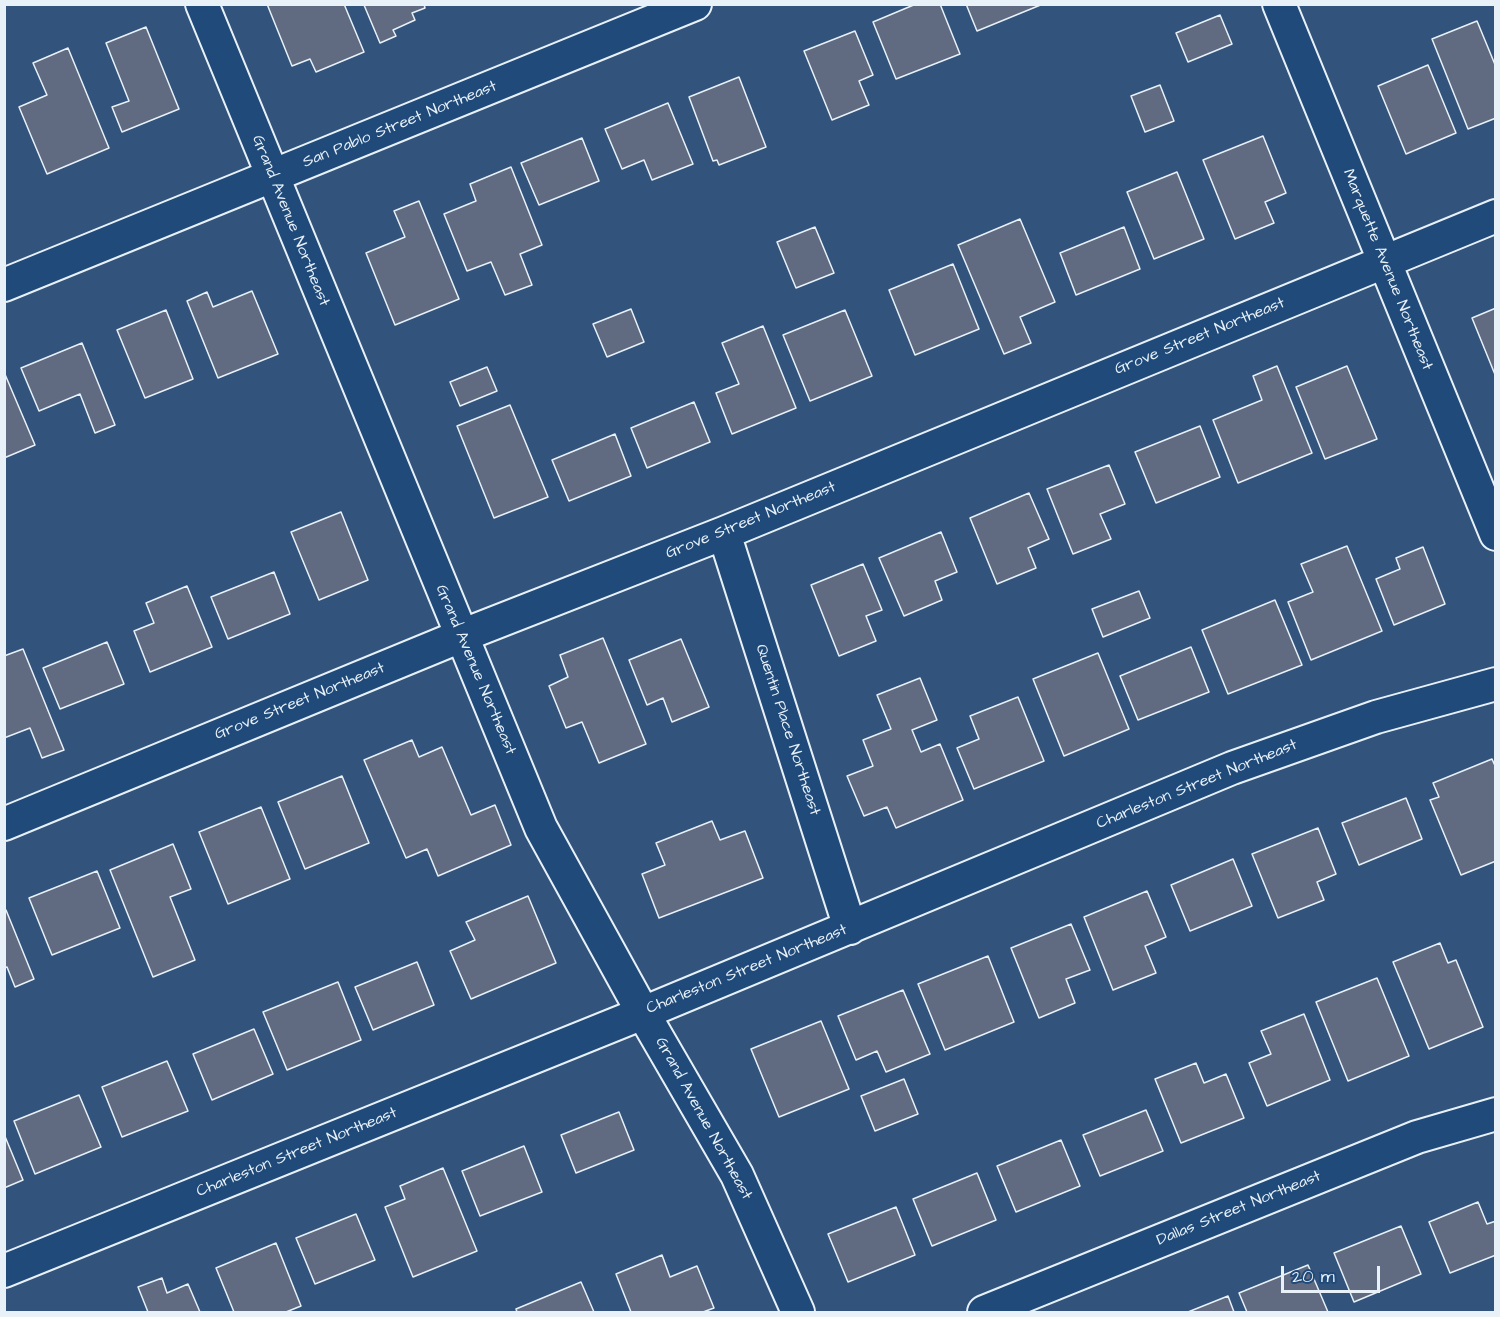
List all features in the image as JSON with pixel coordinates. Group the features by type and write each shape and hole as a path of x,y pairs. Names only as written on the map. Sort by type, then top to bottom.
{"street":[{"name":"Grand Avenue Northeast","path":"202,4 271,177 541,828 643,1013 737,1174 798,1312"},
{"name":"San Pablo Street Northeast","path":"4,285 695,4"},
{"name":"Marquette Avenue Northeast","path":"1279,4 1496,534"},
{"name":"Grove Street Northeast","path":"4,824 460,636 724,533 1496,216"},
{"name":"Quentin Place Northeast","path":"724,533 850,928"},
{"name":"Charleston Street Northeast","path":"4,1271 643,1013 1232,768 1377,717 1496,684"},
{"name":"Dallas Street Northeast","path":"984,1312 1417,1137 1496,1114"}],"building":[{"path":"267,4 344,4 364,52 316,72 310,59 292,66"},
{"path":"424,4 425,8 412,13 415,20 393,30 396,36 380,43 364,5"},
{"path":"916,4 940,4 960,54 896,79 873,22"},
{"path":"966,4 1043,4 977,31"},
{"path":"1220,15 1232,44 1188,62 1176,33"},
{"path":"1477,21 1496,67 1496,118 1468,129 1432,39"},
{"path":"146,27 179,109 122,132 112,107 129,101 106,43"},
{"path":"855,31 873,75 859,81 869,105 832,120 804,51"},
{"path":"68,48 109,148 47,174 19,107 47,95 33,63"},
{"path":"1428,65 1456,133 1406,154 1378,86"},
{"path":"739,77 766,147 719,165 717,160 713,161 689,97"},
{"path":"1160,85 1174,121 1145,132 1131,96"},
{"path":"668,103 693,164 652,180 644,160 622,169 605,129"},
{"path":"1263,136 1286,193 1265,202 1274,223 1235,239 1203,160"},
{"path":"582,138 599,181 539,205 521,163"},
{"path":"511,167 542,245 520,254 532,285 505,295 491,262 467,271 444,214 476,201 470,184"},
{"path":"1177,172 1204,239 1154,259 1127,192"},
{"path":"419,201 459,299 395,325 366,253 405,237 394,211"},
{"path":"1020,219 1055,302 1020,317 1031,343 1004,354 958,245"},
{"path":"815,227 834,273 796,288 777,242"},
{"path":"1124,227 1140,269 1076,295 1060,253"},
{"path":"953,264 979,329 915,355 889,290"},
{"path":"252,291 278,354 218,378 187,301 207,292 213,307"},
{"path":"1496,308 1496,377 1472,318"},
{"path":"631,309 644,342 607,357 593,324"},
{"path":"166,310 193,379 145,398 117,330"},
{"path":"845,310 872,376 810,401 783,335"},
{"path":"763,326 796,408 732,434 716,393 739,384 722,343"},
{"path":"82,343 115,425 95,433 80,394 39,411 21,368"},
{"path":"1277,366 1312,453 1238,483 1213,420 1262,400 1253,376"},
{"path":"1347,366 1377,439 1325,459 1296,387"},
{"path":"487,367 497,391 460,406 450,382"},
{"path":"4,372 35,445 4,458"},
{"path":"694,402 710,442 647,468 631,428"},
{"path":"510,405 548,497 494,518 457,426"},
{"path":"1200,426 1220,477 1156,503 1135,452"},
{"path":"615,434 631,476 569,501 552,460"},
{"path":"1109,465 1125,504 1100,514 1111,539 1073,554 1047,489"},
{"path":"1029,493 1049,539 1028,548 1036,568 997,584 970,518"},
{"path":"341,512 368,580 319,600 291,532"},
{"path":"941,532 957,572 935,581 942,600 904,616 879,558"},
{"path":"1347,546 1382,631 1311,660 1288,602 1313,592 1301,564"},
{"path":"1423,547 1445,604 1394,625 1376,579 1400,569 1396,558"},
{"path":"863,564 882,610 866,616 876,641 839,656 811,585"},
{"path":"274,572 290,614 228,639 211,597"},
{"path":"187,586 212,647 150,672 134,631 154,623 146,603"},
{"path":"1139,591 1150,618 1103,637 1092,609"},
{"path":"1275,600 1302,665 1228,694 1202,630"},
{"path":"603,638 646,744 599,763 582,722 566,728 549,686 568,677 560,655"},
{"path":"681,639 709,707 672,722 663,698 647,705 629,660"},
{"path":"107,642 124,684 60,709 43,668"},
{"path":"1191,647 1209,692 1138,720 1120,676"},
{"path":"23,649 64,750 42,758 30,728 4,738 4,656"},
{"path":"1098,653 1129,729 1064,756 1033,679"},
{"path":"920,678 937,720 912,730 921,752 940,744 963,800 896,828 887,807 864,816 847,776 873,766 863,740 891,729 877,695"},
{"path":"1018,697 1044,761 974,789 957,748 979,739 970,716"},
{"path":"412,740 419,757 442,747 471,815 495,805 511,845 438,876 427,849 406,858 364,760"},
{"path":"1492,759 1496,768 1496,861 1461,875 1430,800 1439,797 1433,783"},
{"path":"342,776 369,843 305,869 278,802"},
{"path":"1406,798 1422,839 1359,865 1342,823"},
{"path":"261,807 290,879 228,904 199,832"},
{"path":"712,821 720,840 745,831 763,878 659,918 642,874 665,865 656,843"},
{"path":"1318,828 1336,874 1317,882 1324,900 1278,918 1252,854"},
{"path":"173,844 191,889 170,897 195,960 153,977 110,870"},
{"path":"1233,859 1252,906 1190,931 1171,885"},
{"path":"97,871 120,928 52,955 29,898"},
{"path":"1147,891 1166,937 1145,946 1156,973 1113,990 1084,917"},
{"path":"528,896 556,963 471,999 450,951 475,940 466,922"},
{"path":"6,910 34,979 15,987 7,967 4,968 4,911"},
{"path":"1071,924 1090,970 1066,979 1075,1003 1039,1018 1011,948"},
{"path":"1440,943 1448,963 1456,960 1483,1027 1429,1049 1393,962"},
{"path":"988,956 1014,1022 945,1050 918,984"},
{"path":"417,962 434,1005 373,1030 355,987"},
{"path":"1377,978 1409,1056 1348,1081 1316,1002"},
{"path":"338,982 361,1040 287,1070 263,1012"},
{"path":"903,990 930,1054 886,1072 877,1051 856,1060 838,1016"},
{"path":"1304,1014 1330,1080 1267,1106 1249,1063 1271,1054 1261,1031"},
{"path":"821,1021 849,1089 779,1117 751,1049"},
{"path":"254,1029 273,1074 212,1100 193,1054"},
{"path":"167,1061 188,1111 122,1137 102,1087"},
{"path":"1196,1063 1204,1083 1226,1074 1244,1118 1181,1143 1155,1079"},
{"path":"904,1079 918,1114 875,1131 861,1096"},
{"path":"79,1095 101,1147 35,1174 14,1121"},
{"path":"1146,1110 1163,1151 1100,1176 1083,1135"},
{"path":"619,1112 634,1150 576,1173 561,1135"},
{"path":"4,1134 23,1180 4,1188"},
{"path":"1061,1140 1080,1186 1016,1212 997,1166"},
{"path":"524,1146 542,1192 480,1216 462,1171"},
{"path":"443,1168 477,1251 413,1277 385,1207 405,1199 400,1186"},
{"path":"977,1173 996,1220 932,1246 913,1199"},
{"path":"1478,1202 1487,1224 1496,1221 1496,1255 1450,1273 1429,1222"},
{"path":"896,1207 915,1255 848,1282 828,1234"},
{"path":"356,1214 375,1260 315,1284 296,1238"},
{"path":"1401,1226 1421,1274 1354,1302 1334,1253"},
{"path":"276,1243 301,1306 286,1312 234,1312 216,1268"},
{"path":"662,1255 670,1277 697,1266 714,1308 703,1312 631,1312 616,1274"},
{"path":"1308,1265 1328,1312 1247,1312 1239,1293"},
{"path":"162,1278 167,1293 188,1284 200,1312 148,1312 138,1287"},
{"path":"581,1282 594,1312 517,1312 516,1309"},
{"path":"1228,1296 1234,1312 1188,1312"}]}
